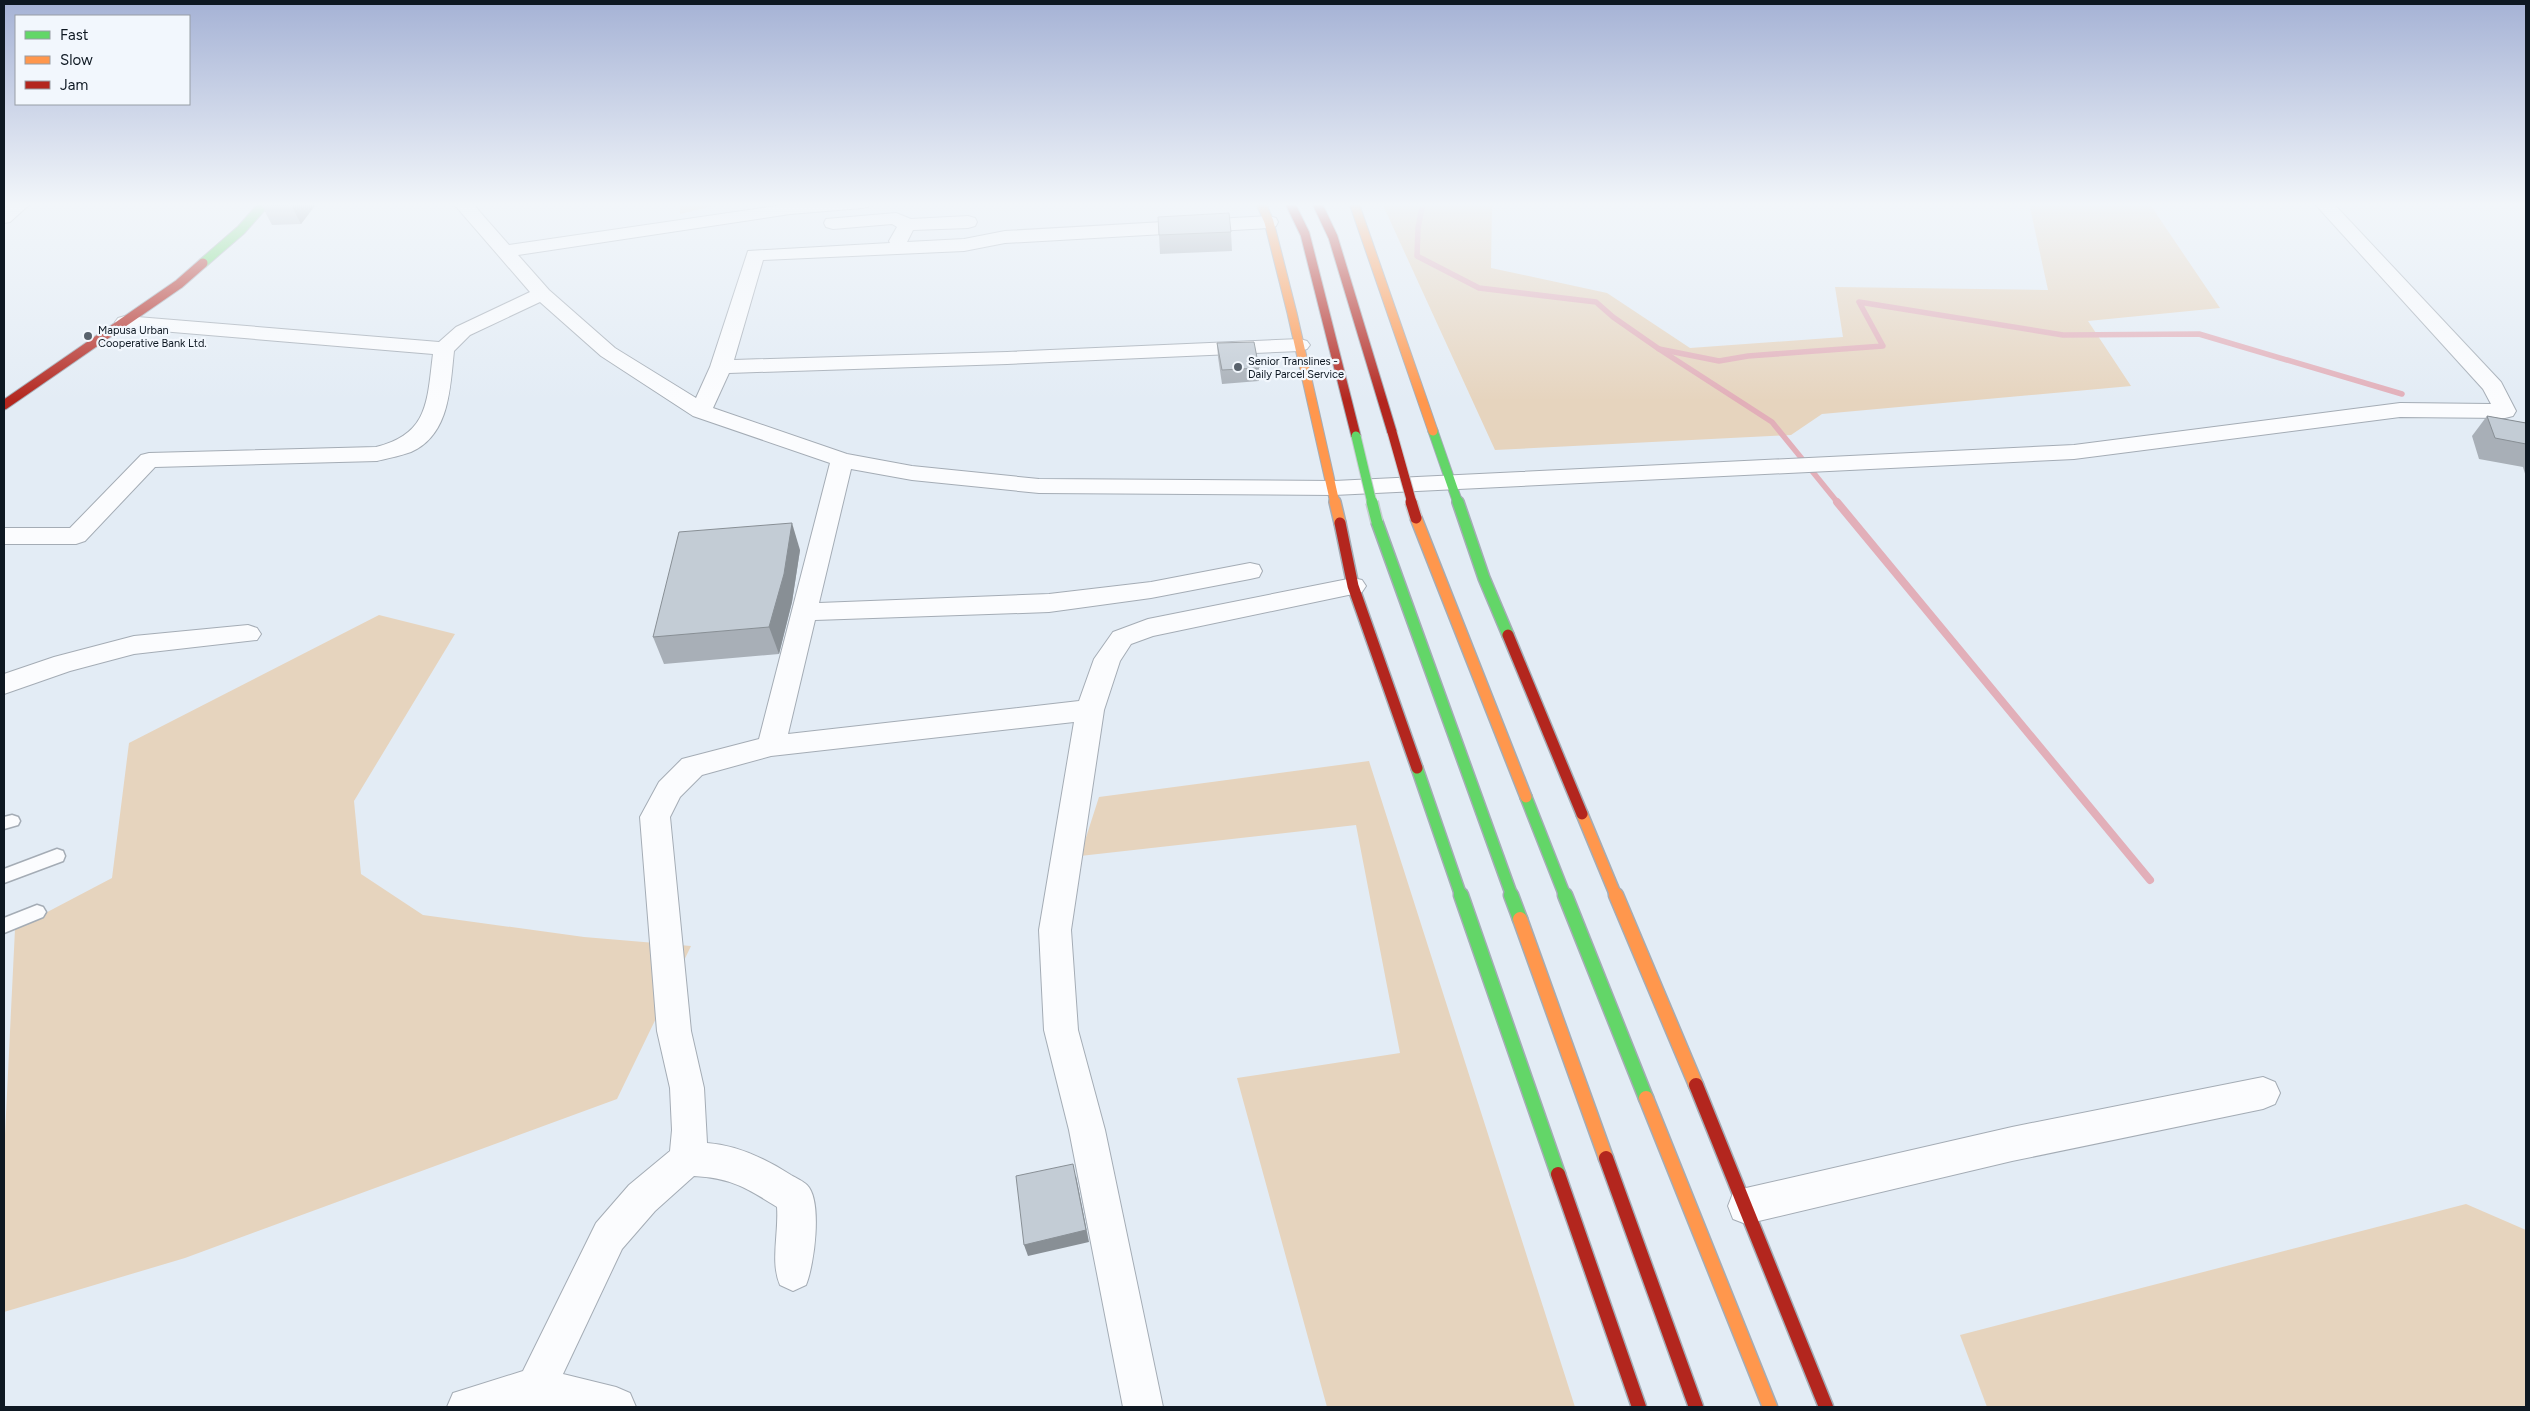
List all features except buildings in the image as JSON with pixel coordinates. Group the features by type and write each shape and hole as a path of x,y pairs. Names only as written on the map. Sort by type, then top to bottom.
{"main road":[{"path":"5,403 125,322 179,284 196,269"},
{"path":"1281,269 1334,488 1353,586 1639,1407"},
{"path":"1314,269 1376,522 1696,1407"},
{"path":"1343,269 1416,518 1750,1362 1770,1407"},
{"path":"1376,269 1484,578 1746,1206 1826,1407"}],"street":[{"path":"521,269 542,294 608,352 701,411 842,460 912,473 1039,486 1334,488 1450,484 2074,452 2400,410 2512,416 2493,387 2384,269"},
{"path":"701,411 721,367 751,269"},
{"path":"4,536 76,536 149,460 377,454 407,445 430,424 437,407 444,349 463,331 542,294"},
{"path":"125,322 444,349"},
{"path":"721,367 1007,358 1300,345"},
{"path":"771,746 842,460"},
{"path":"804,612 1049,603 1151,590 1250,571"},
{"path":"1143,1407 1087,1130 1061,1030 1055,930 1090,710 1107,659 1122,638 1148,628 1353,586"},
{"path":"4,684 63,664 134,645 248,634"},
{"path":"536,1388 609,1236 642,1198 687,1159 690,1130 687,1088 674,1031 655,817 669,790 692,767 771,746 1090,710"},
{"path":"1746,1206 2012,1144 2263,1093"},
{"path":"687,1159 710,1160 753,1171 795,1198 797,1227 793,1272"},
{"path":"467,1407 536,1388 616,1407"}],"lane":[{"path":"4,876 58,856"},
{"path":"4,926 37,912"}],"shaded area":[{"path":"1412,269 1495,269 1607,293 1690,348 1843,337 1835,287 2048,290 2043,269 2194,269 2220,308 2088,321 2131,386 1822,414 1791,435 1495,450"},
{"path":"379,615 455,634 354,801 361,874 423,915 584,937 691,946 617,1099 185,1258 4,1312 4,1155 15,929 112,878 129,743"},
{"path":"1369,761 1575,1407 1327,1407 1237,1078 1400,1053 1356,825 1080,856 1099,797"},
{"path":"2466,1204 2526,1230 2526,1407 1987,1407 1960,1335"}],"waterway":[{"path":"1442,269 1479,288 1596,302 1613,317 1659,349"},
{"path":"1659,349 1719,361 1748,356 1883,346 1859,302 2063,335 2199,334 2402,394"},
{"path":"1659,349 1772,422 1803,460"},
{"path":"1812,471 1838,503"},
{"path":"1837,502 2150,880"}],"traffic: fast":[{"path":"1433,431 1484,578 1508,635"},
{"path":"1356,436 1377,522"},
{"path":"1377,522 1520,919"},
{"path":"1417,768 1558,1174"},
{"path":"1526,797 1646,1098"}],"traffic: slow":[{"path":"1281,269 1340,523"},
{"path":"1377,269 1433,431"},
{"path":"1416,518 1526,797"},
{"path":"1582,814 1696,1085"},
{"path":"1520,919 1606,1158"},
{"path":"1646,1098 1770,1407"}],"traffic: jam":[{"path":"4,405 179,284 196,269"},
{"path":"1314,269 1356,436"},
{"path":"1343,269 1392,432"},
{"path":"1392,432 1416,518"},
{"path":"1340,523 1353,586 1417,768"},
{"path":"1508,635 1582,814"},
{"path":"1696,1085 1826,1407"},
{"path":"1606,1158 1696,1407"},
{"path":"1558,1174 1639,1407"}],"place":[{"name":"Mapusa Urban Cooperative Bank Ltd.","path":"88,336"},
{"name":"Senior Translines - Daily Parcel Service","path":"1238,367"}]}
